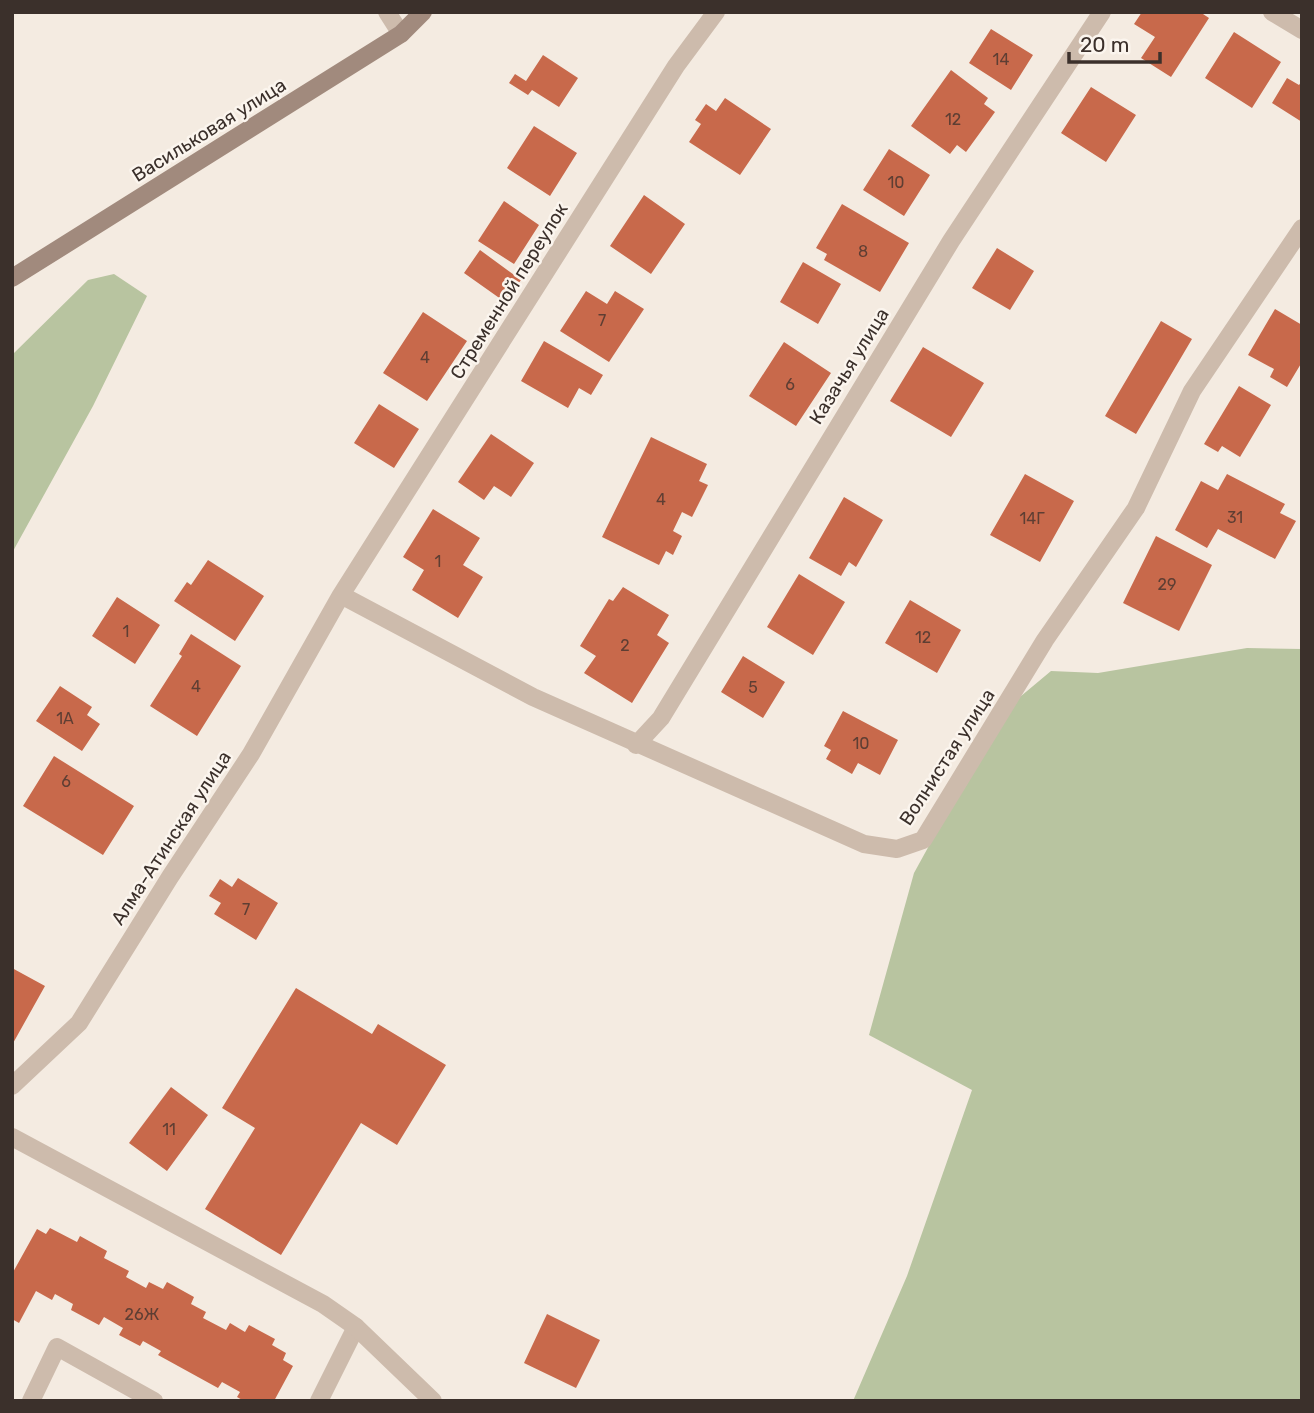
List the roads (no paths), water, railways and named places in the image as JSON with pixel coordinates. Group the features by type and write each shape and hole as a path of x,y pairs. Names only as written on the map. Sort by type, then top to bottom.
{"street":[{"path":"387,12 401,34"},
{"name":"Васильковая улица","path":"12,278 401,34 423,12"},
{"name":"Стременной переулок","path":"341,595 676,66 716,12"},
{"name":"Казачья улица","path":"636,745 661,718 951,240 1102,12"},
{"path":"1272,12 1302,30"},
{"name":"Волнистая улица","path":"341,595 533,697 864,844 897,849 923,840 1045,640 1136,508 1192,391 1302,228"},
{"name":"Алма-Атинская улица","path":"12,1086 79,1023 251,754 341,595"},
{"path":"12,1138 323,1304 356,1327 433,1401"},
{"path":"319,1401 356,1327"},
{"path":"31,1401 57,1347 154,1401"}]}
